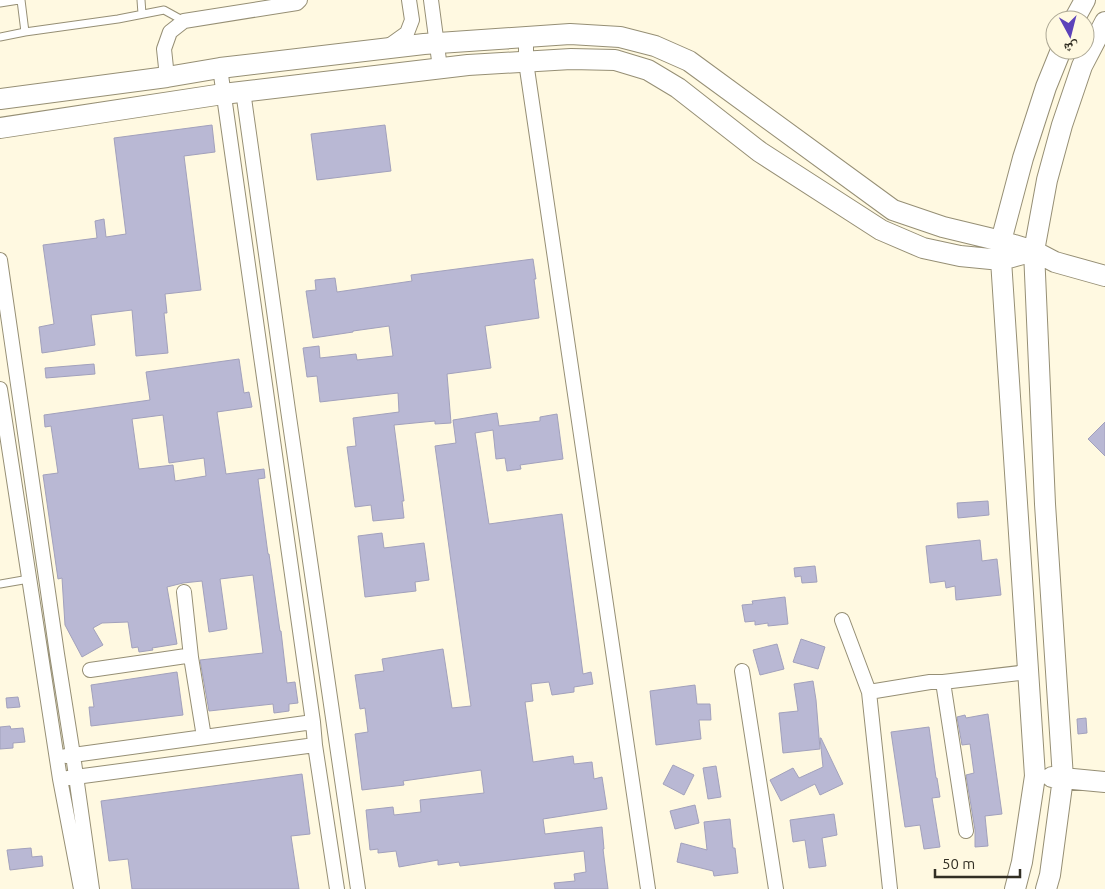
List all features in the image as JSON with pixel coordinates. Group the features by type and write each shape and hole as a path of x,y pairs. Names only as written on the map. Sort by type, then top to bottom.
{"street":[{"path":"166,77 164,49 170,32 184,20 297,3 300,0"},
{"path":"385,49 407,32 412,20 409,0"},
{"path":"431,0 440,68"},
{"path":"1046,889 1050,875 1063,778 1045,504 1034,251 1047,180 1062,125 1082,66 1105,22"},
{"path":"0,99 220,68 437,43 570,34 620,37 655,46 689,61 893,210 1001,250"},
{"path":"526,37 526,62 648,889"},
{"path":"0,128 243,91 440,68 571,59 615,60 648,70 678,88 760,152 881,230 923,248 960,256 1001,250 1034,251 1055,262 1105,276"},
{"path":"1014,889 1022,862 1035,776 1001,250 1023,158 1046,87 1057,60"},
{"path":"220,68 336,889"},
{"path":"243,91 358,889"},
{"path":"0,260 92,889"},
{"path":"0,389 60,779 81,889"},
{"path":"184,592 191,657 204,737"},
{"path":"842,620 869,692 890,889"},
{"path":"90,670 186,656 191,657"},
{"path":"742,670 776,889"},
{"path":"869,692 930,682 1028,672"},
{"path":"943,682 966,831"},
{"path":"57,757 313,722"},
{"path":"60,779 315,745"},
{"path":"1035,776 1105,782"}],"lane":[{"path":"0,3 20,0 24,32"},
{"path":"142,0 142,14"},
{"path":"0,37 164,10 184,20"},
{"path":"0,584 30,580"}],"building":[{"path":"212,125 215,152 184,156 201,290 165,294 167,313 164,313 168,353 136,356 132,310 91,315 95,345 42,353 39,327 54,324 43,245 97,238 95,221 104,219 106,237 126,234 114,138"},
{"path":"385,125 391,171 317,180 311,134"},
{"path":"533,259 539,318 485,326 491,368 447,374 451,423 435,424 435,421 394,425 404,501 402,501 404,518 373,521 371,505 355,507 347,447 356,446 353,418 399,412 398,393 320,402 317,376 307,377 303,348 319,346 320,358 356,354 357,360 393,356 389,326 313,338 306,291 316,290 315,280 335,278 337,292 412,281 411,275"},
{"path":"239,359 244,393 249,392 252,407 217,412 226,474 264,469 265,478 258,479 268,554 281,631 287,683 295,682 298,703 289,704 289,711 274,713 273,704 209,711 200,660 263,653 253,575 220,579 227,629 209,632 202,581 167,587 177,644 139,652 138,647 132,648 128,622 102,623 93,628 103,645 82,657 65,625 62,578 58,579 43,475 58,473 51,426 45,427 44,415 150,400 146,372","holes":["163,415 169,463 204,458 206,476 175,481 173,465 139,469 132,419"]},
{"path":"94,364 95,374 46,378 45,368"},
{"path":"497,413 499,426 540,421 540,417 557,414 563,459 520,465 521,469 507,471 505,458 496,459 493,430 475,433 489,524 562,514 583,674 591,672 593,684 574,687 574,692 552,695 549,682 531,684 533,701 525,702 533,762 573,756 574,764 592,762 594,779 602,777 607,809 543,819 545,834 602,827 608,889 555,889 554,883 575,881 574,874 586,872 584,851 460,866 459,862 438,865 438,860 399,867 396,851 378,853 378,849 370,850 366,810 393,807 394,815 421,812 420,800 484,793 481,770 403,781 404,785 362,790 355,734 368,732 365,708 360,709 355,675 384,671 382,659 443,649 452,708 471,706 435,446 456,443 453,420"},
{"path":"1105,422 1105,456 1088,439"},
{"path":"988,501 989,515 958,518 957,503"},
{"path":"382,533 384,548 424,543 429,580 415,582 416,591 365,597 358,536"},
{"path":"980,540 982,561 997,559 1001,595 956,600 955,586 946,588 945,581 930,583 926,546"},
{"path":"815,566 817,582 802,583 801,576 795,577 794,568"},
{"path":"785,597 788,624 768,626 768,623 755,625 755,621 745,622 742,605 753,604 752,601"},
{"path":"801,639 825,647 818,669 793,662"},
{"path":"777,644 784,669 760,675 753,650"},
{"path":"177,672 183,715 91,726 89,707 94,707 91,685"},
{"path":"813,681 820,749 783,753 779,713 798,711 794,684"},
{"path":"695,685 697,704 710,704 711,720 699,720 701,739 656,745 650,691"},
{"path":"18,697 20,707 7,708 6,698"},
{"path":"988,714 1002,814 985,816 988,846 975,847 975,830 966,775 974,773 970,744 962,745 957,717 965,715 966,718"},
{"path":"1086,718 1087,733 1078,734 1077,719"},
{"path":"10,726 11,729 23,728 25,742 13,743 13,748 0,749 0,727"},
{"path":"929,727 940,797 932,798 940,847 924,849 920,825 905,827 891,732"},
{"path":"820,738 843,784 820,795 815,784 781,801 770,780 793,768 799,778 823,767"},
{"path":"673,765 694,775 684,795 663,784"},
{"path":"716,766 721,797 708,799 703,768"},
{"path":"302,774 310,834 291,836 299,889 132,889 128,859 109,861 101,801"},
{"path":"695,805 699,823 675,829 670,811"},
{"path":"834,814 837,835 822,838 826,866 809,868 805,840 793,842 790,820"},
{"path":"730,819 738,873 714,876 713,871 677,862 681,843 707,850 704,822"},
{"path":"31,848 32,857 42,856 43,866 10,870 7,850"}]}
